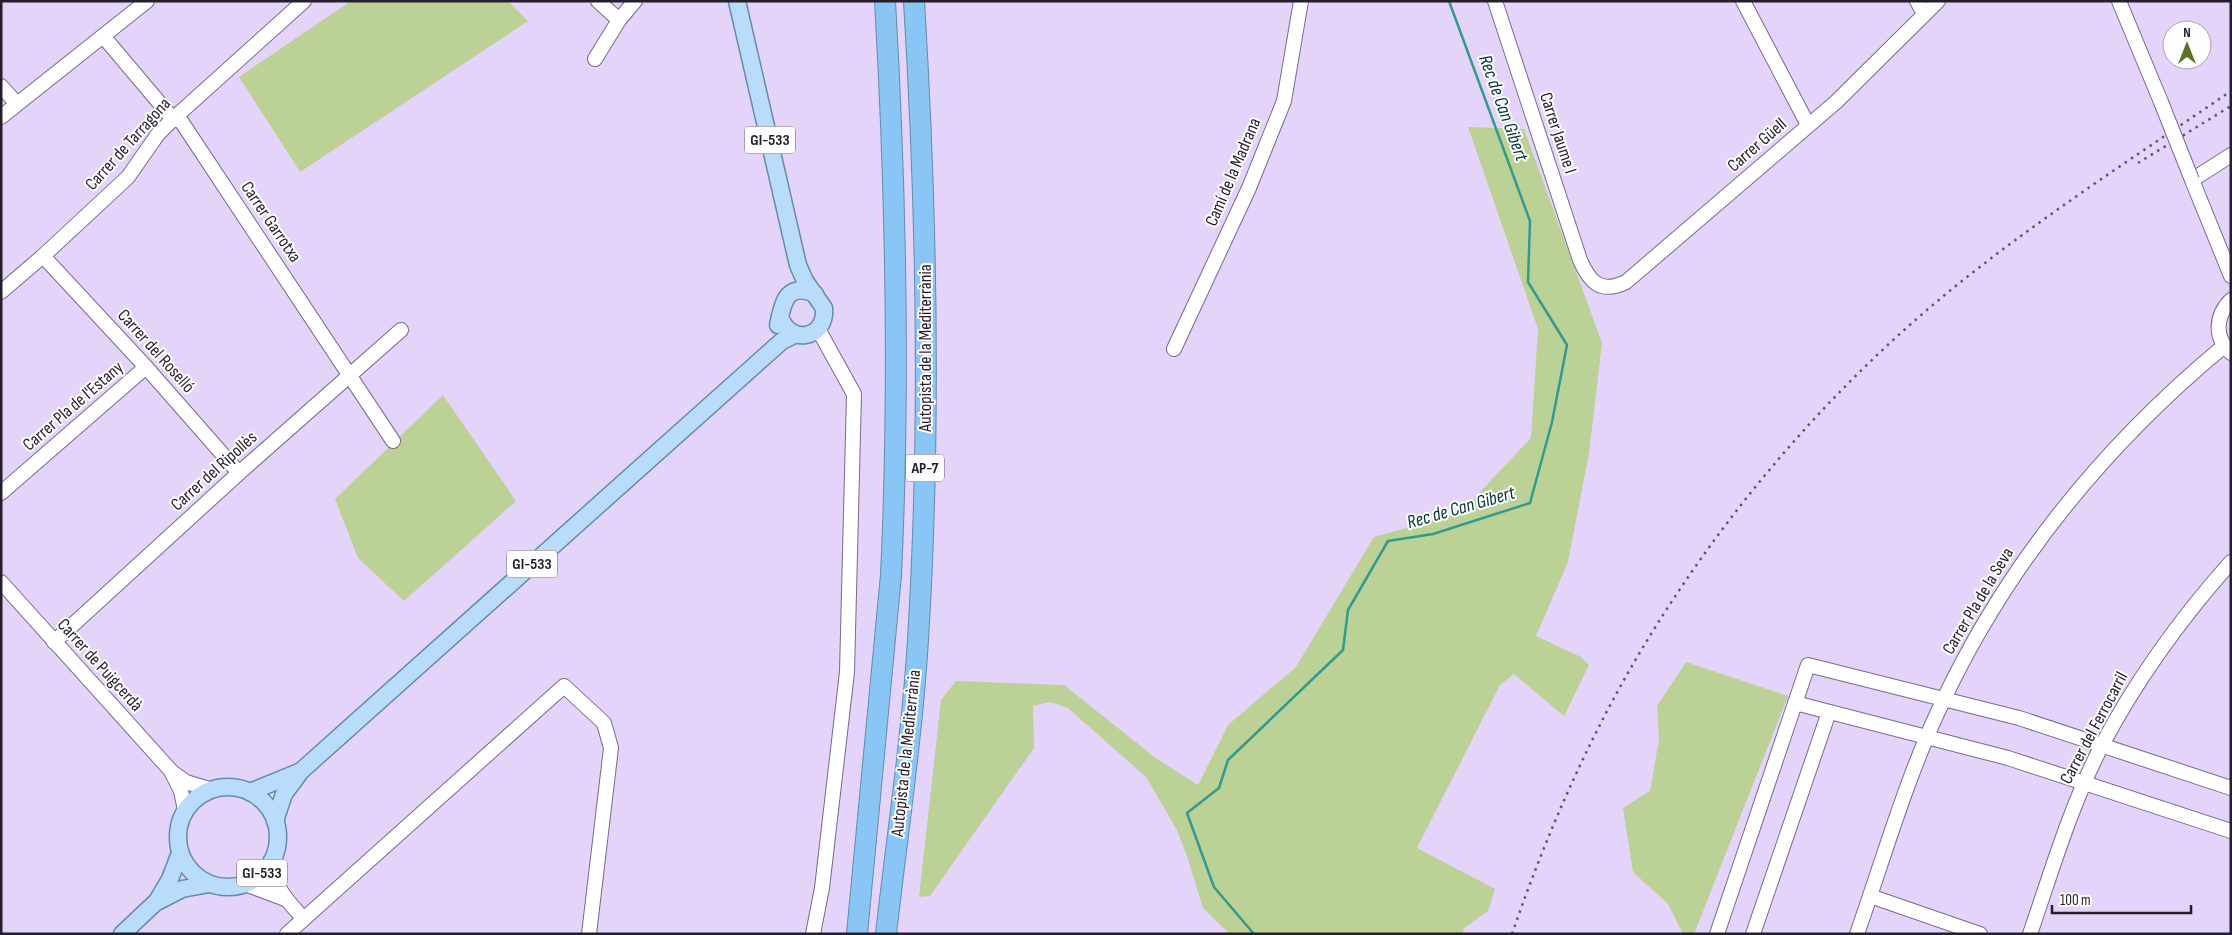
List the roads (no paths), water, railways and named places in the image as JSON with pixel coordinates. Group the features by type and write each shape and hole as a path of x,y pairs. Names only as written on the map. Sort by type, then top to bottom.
{"highway":[{"name":"Autopista de la Mediterrània","path":"857,929 892,575 894,519 897,324 895,217 885,1"},
{"name":"Autopista de la Mediterrània","path":"886,934 913,695 924,512 926,320 922,158 914,1"}],"main road":[{"name":"GI-533","path":"275,821 284,794 301,771 782,341 796,334 808,334 818,329 825,314 822,302 815,294 798,265 740,6"},
{"name":"GI-533","path":"764,357 776,331 782,304 790,294 798,265"},
{"path":"790,294 802,291 815,294"},
{"path":"780,316 786,328 796,334"},
{"name":"GI-533","path":"250,792 301,771"},
{"path":"186,810 193,801 212,790 225,787 238,788 250,792"},
{"name":"GI-533","path":"155,903 182,889 209,884 223,887 245,884 261,874 269,865 278,840 275,821 269,809 250,792"},
{"name":"GI-533","path":"122,934 155,903 170,879 180,853 178,831 186,810"},
{"path":"180,853 187,866 196,876 209,884"}],"street":[{"path":"1,117 146,1"},
{"name":"Carrer de Tarragona","path":"1,292 43,256 128,177 158,134 173,119 304,1"},
{"path":"598,1 619,20"},
{"path":"595,59 619,20 636,1"},
{"name":"Camí de la Madrana","path":"1174,349 1249,188 1284,101 1301,1"},
{"name":"Carrer Jaume I","path":"1496,1 1587,276"},
{"path":"1743,1 1808,125"},
{"path":"1916,1 1924,14"},
{"name":"Carrer Güell","path":"1587,276 1592,281 1605,287 1617,286 1626,282 1836,102 1938,1"},
{"path":"2119,1 2231,276"},
{"name":"Carrer Garrotxa","path":"103,36 173,119 181,121 393,441"},
{"path":"1,86 16,104"},
{"path":"2192,180 2231,155"},
{"name":"Carrer del Roselló","path":"43,256 146,367 239,473"},
{"path":"2227,350 2220,339 2218,322 2225,306 2231,300"},
{"path":"813,934 822,888 847,672 854,394 818,329"},
{"name":"Carrer del Ripollès","path":"54,642 239,473 401,330"},
{"name":"Carrer Pla de la Seva","path":"1857,934 1928,736 1969,650 2004,592 2029,553 2106,457 2147,414 2227,350"},
{"name":"Carrer Pla de l'Estany","path":"1,493 146,367"},
{"name":"Carrer del Ferrocarril","path":"2030,934 2066,828 2084,783 2102,746 2143,675 2189,612 2231,562"},
{"name":"Carrer de Puigcerdà","path":"1,582 172,772 186,782 212,790"},
{"path":"1717,934 1808,665 2019,718 2231,788"},
{"path":"287,934 564,686 604,723 611,748 589,934"},
{"path":"1796,703 2008,758 2231,831"},
{"path":"1753,934 1829,712"},
{"name":"Carrer de Puigcerdà","path":"172,772 181,791 186,810"},
{"path":"269,865 275,883 285,899 304,919"},
{"path":"245,884 285,899"},
{"path":"1870,896 1980,934"}],"waterway":[{"name":"Rec de Can Gibert","path":"1254,934 1214,887 1187,813 1219,788 1228,760 1343,650 1348,610 1388,541 1433,534 1530,503 1552,422 1567,345 1528,282 1530,221 1449,1"}],"railway":[{"path":"1512,934 1537,866 1565,799 1619,689 1657,624 1699,561 1745,500 1794,441 1900,333 1957,285 2058,209 2231,91"},
{"path":"2138,163 2231,106"}]}
